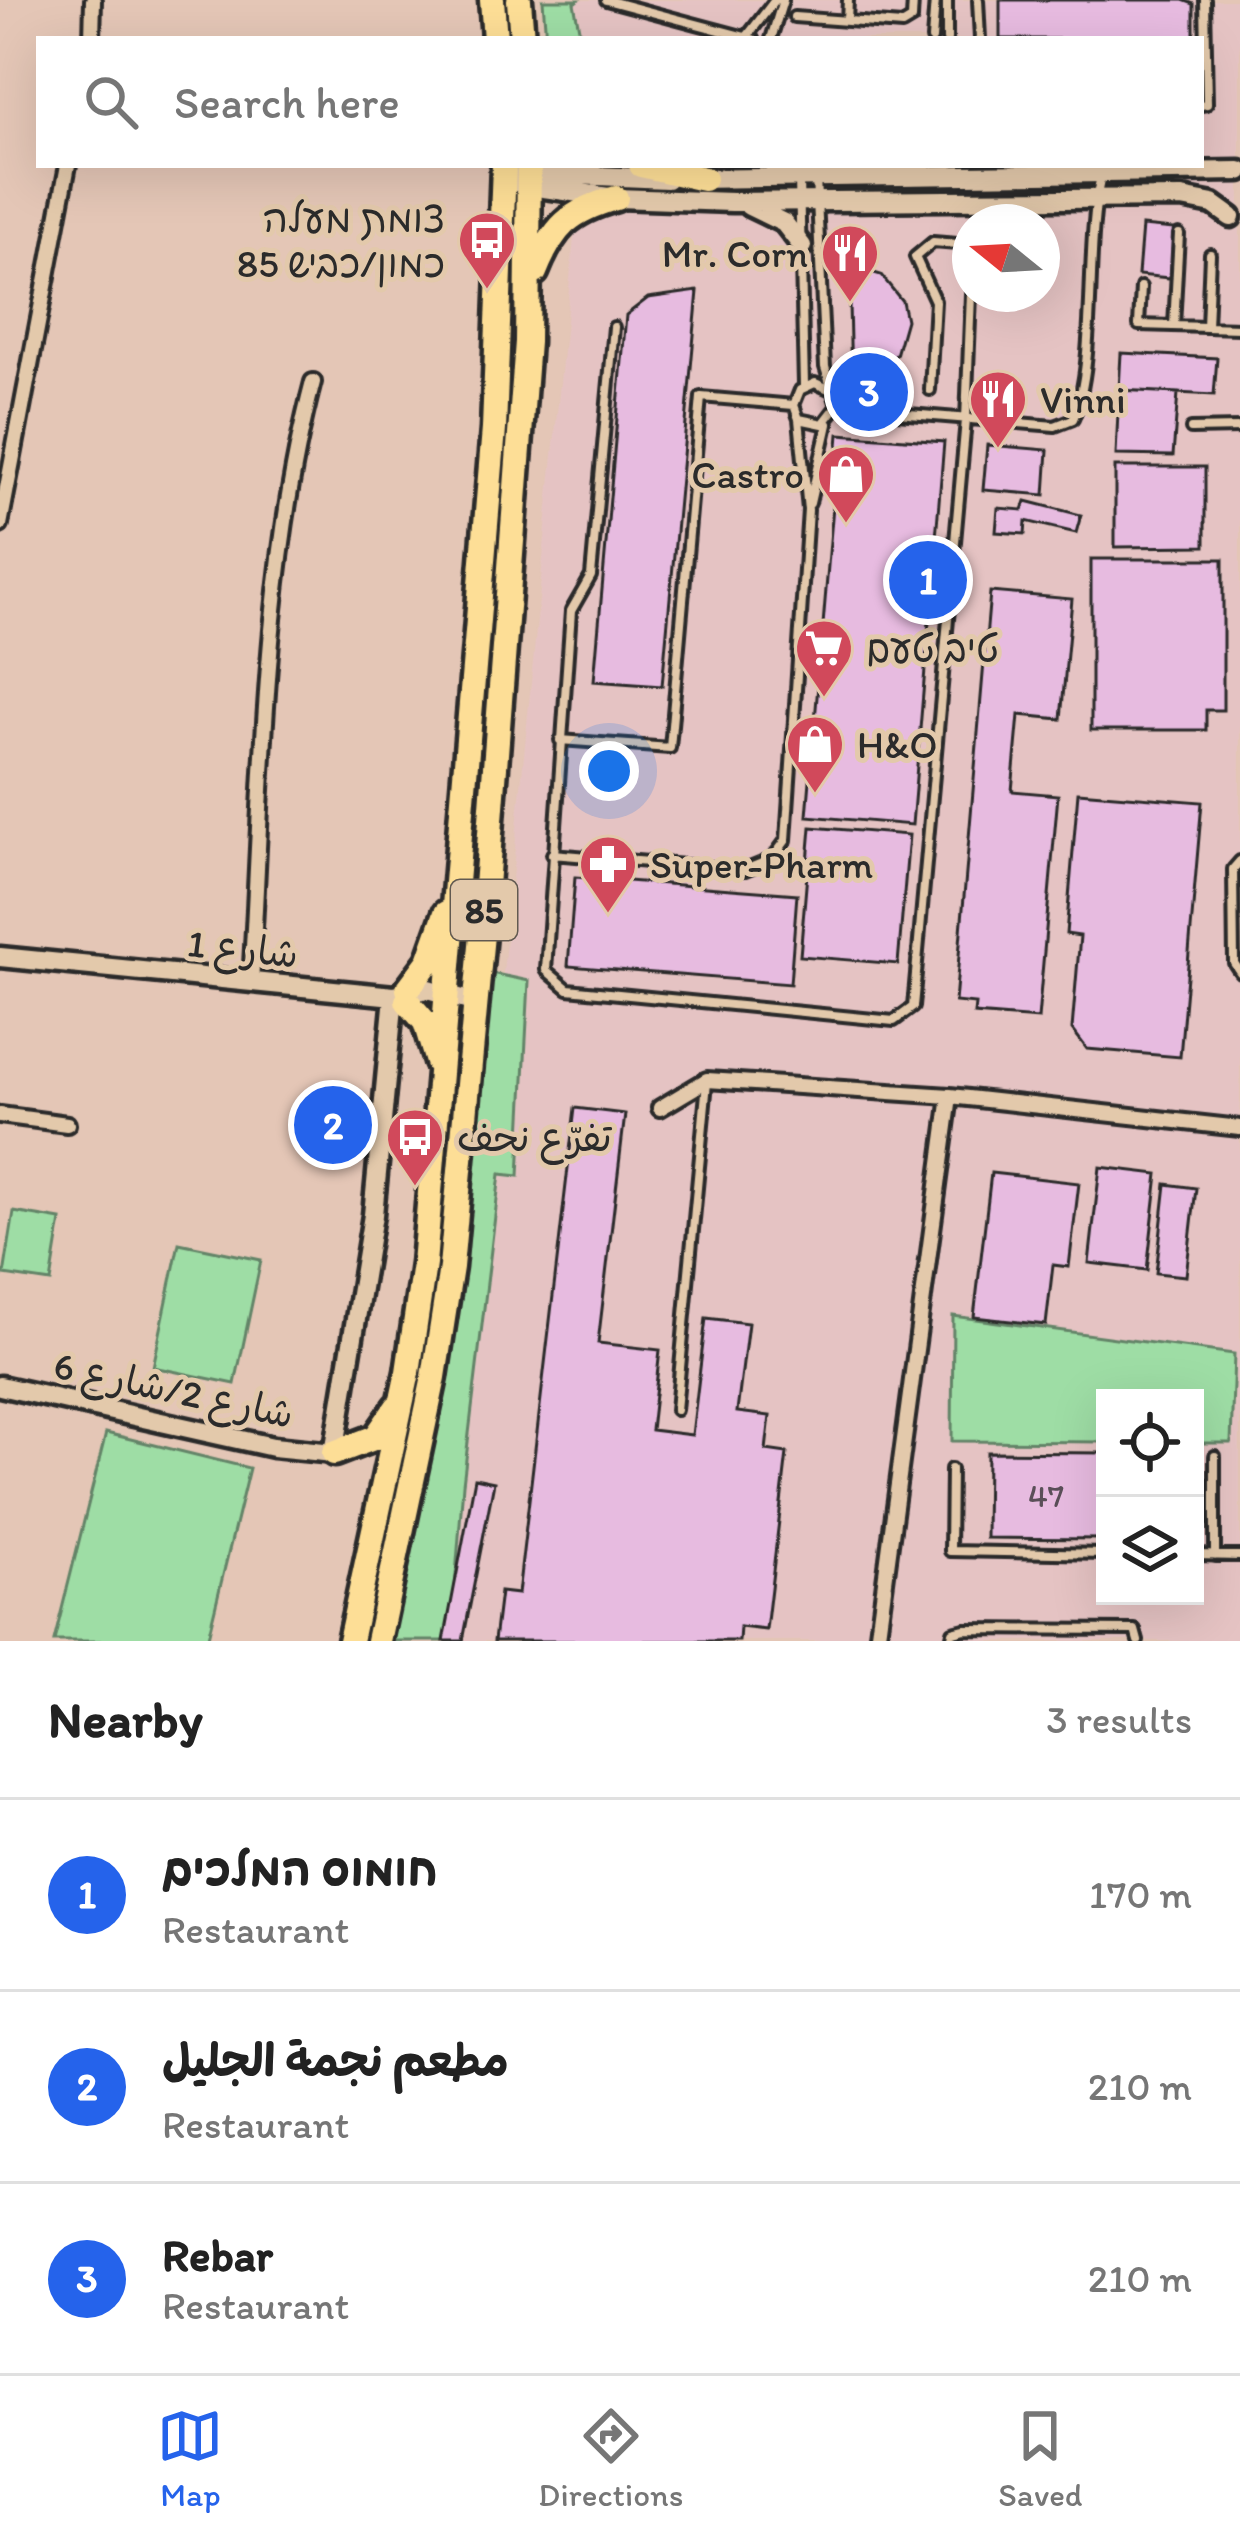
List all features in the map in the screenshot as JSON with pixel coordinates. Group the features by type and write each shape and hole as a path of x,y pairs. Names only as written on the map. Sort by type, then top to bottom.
{"highway":[{"path":"492,0 495,36"},
{"path":"519,0 522,36"},
{"path":"654,168 704,179"},
{"name":"85","path":"378,1641 443,1326 476,1003 530,285 520,174"},
{"name":"85","path":"350,1641 404,1394 424,1264 461,865 500,340 520,174"},
{"path":"530,285 557,226 585,206 616,198"},
{"path":"441,1082 431,1037 403,996 438,941 461,865"},
{"path":"334,1453 376,1437 404,1394"},
{"path":"334,1453 351,1454 369,1467 380,1508"}],"main road":[{"path":"989,168 1011,176"},
{"path":"520,174 704,179 894,171 1011,176 1101,176 1130,170 1240,172"},
{"path":"1238,224 1225,196 1240,172"},
{"path":"520,174 616,198 732,202 1182,198 1213,205 1238,224"},
{"path":"732,202 772,214 802,246"},
{"name":"شارع 1","path":"0,957 476,1003"},
{"path":"334,1453 374,1215 403,996"},
{"name":"شارع 2/شارع 6","path":"0,1387 273,1447 334,1453"}],"street":[{"path":"82,0 93,34"},
{"path":"93,0 93,34"},
{"path":"0,525 67,168"},
{"path":"251,982 278,599 298,436 313,382"},
{"path":"660,1108 707,1080 950,1096 1240,1128"},
{"path":"877,1641 950,1096"},
{"path":"0,1115 67,1124"}],"lane":[{"path":"606,0 736,36"},
{"path":"749,36 779,0"},
{"path":"772,36 779,0"},
{"path":"847,21 848,0"},
{"path":"794,17 905,25 912,19 913,0"},
{"path":"932,36 935,0"},
{"path":"947,0 947,36"},
{"path":"978,0 980,36"},
{"path":"1204,104 1205,0"},
{"path":"938,171 938,199"},
{"path":"938,171 938,199"},
{"path":"836,408 1061,426 1073,418 1082,386 1101,176"},
{"path":"808,178 825,367 836,408 808,510"},
{"path":"552,854 745,870 780,850 787,833 808,510 794,405 803,387 802,246 808,178"},
{"path":"1174,326 1179,234"},
{"path":"930,390 935,301 915,256 933,242 952,244"},
{"path":"1207,327 1210,254"},
{"path":"1141,287 1139,325 1240,328"},
{"path":"614,327 591,576 571,611 546,970 568,989 895,1021 913,1007 965,420 970,312"},
{"path":"803,387 815,383 831,390"},
{"path":"560,740 670,748 701,397 794,405"},
{"path":"799,419 812,426 831,419"},
{"path":"1191,429 1240,428"},
{"path":"1240,861 1233,869 1234,963 1240,972"},
{"path":"676,1410 707,1080"},
{"path":"1215,1456 1215,1556"},
{"path":"951,1469 950,1551 1096,1554"},
{"path":"1204,1555 1240,1556"},
{"path":"951,1641 953,1632 965,1629 1135,1630 1138,1641"}],"shaded area":[{"path":"556,0 1240,0 1240,1641 423,1641 458,1439 581,168 1204,168 1204,36 562,36"}],"green space":[{"path":"543,0 578,0 574,3 580,36 546,36"},
{"path":"486,972 529,981 519,1176 500,1174 463,1484 451,1641 389,1641"},
{"path":"14,1212 61,1220 51,1282 4,1275"},
{"path":"179,1243 261,1260 235,1384 153,1367"},
{"path":"953,1316 1234,1354 1231,1443 1204,1443 1204,1389 1096,1389 1096,1442 952,1441"},
{"path":"106,1433 249,1468 207,1641 54,1641"}],"building":[{"path":"1000,0 1183,0 1194,4 1194,36 1000,36"},
{"path":"1142,226 1174,229 1170,278 1138,275"},
{"path":"848,265 881,275 902,301 906,320 896,355 870,375 851,380"},
{"path":"698,291 662,686 594,681 626,315 648,298"},
{"path":"1121,353 1217,358 1214,395 1119,390"},
{"path":"1119,390 1178,393 1173,456 1116,455"},
{"path":"839,434 944,442 912,825 807,816"},
{"path":"987,445 1048,450 1045,495 983,490"},
{"path":"1115,467 1205,467 1205,546 1115,547"},
{"path":"1026,501 1081,515 1076,533 1026,521 1025,534 996,532 998,508 1023,510"},
{"path":"1091,559 1223,559 1223,710 1206,710 1206,730 1091,730"},
{"path":"990,592 1072,599 1061,719 1019,715 1012,791 1058,795 1038,1019 974,1014 975,1004 955,1002"},
{"path":"1078,792 1202,802 1180,1057 1087,1049 1072,1029 1080,936 1066,934"},
{"path":"811,827 909,835 898,964 800,956"},
{"path":"575,877 797,894 790,984 568,966"},
{"path":"575,1108 625,1114 598,1343 660,1350 651,1430 692,1435 706,1318 748,1323 737,1412 770,1416 766,1450 787,1453 766,1630 740,1627 739,1641 494,1641 500,1592 518,1594"},
{"path":"1100,1167 1158,1174 1147,1270 1089,1263"},
{"path":"991,1173 1079,1183 1069,1267 1053,1265 1046,1325 974,1317"},
{"path":"1166,1184 1196,1188 1186,1276 1156,1273"},
{"path":"987,1452 1096,1453 1096,1539 986,1538"},
{"path":"475,1478 494,1482 463,1641 444,1641"}],"place":[{"name":"צומת מעלה כמון/כביש 85","path":"487,291"},
{"name":"Mr. Corn","path":"850,304"},
{"name":"Rebar","path":"869,392"},
{"name":"Vinni","path":"998,450"},
{"name":"Castro","path":"846,525"},
{"name":"חומוס המלכים","path":"928,580"},
{"name":"טיב טעם","path":"824,699"},
{"name":"H&O","path":"815,795"},
{"name":"Super-Pharm","path":"608,915"},
{"name":"مطعم نجمة الجليل","path":"333,1125"},
{"name":"تفرّع نحف","path":"415,1188"}]}
